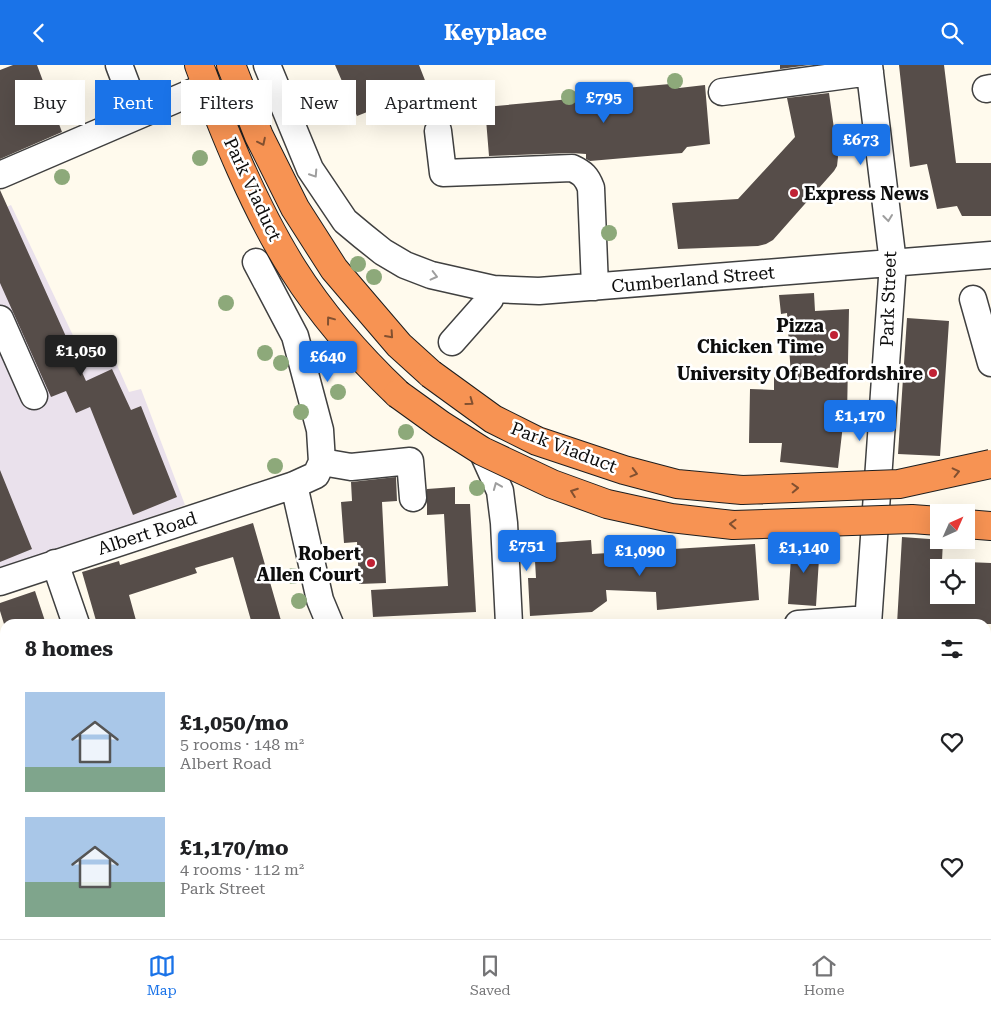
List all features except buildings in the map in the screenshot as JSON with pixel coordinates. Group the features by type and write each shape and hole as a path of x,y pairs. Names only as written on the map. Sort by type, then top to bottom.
{"highway":[{"name":"Park Viaduct","path":"230,65 259,136 295,208 334,269 399,345 431,374 493,419 537,441 624,470 677,484 742,490 899,485 991,464"},
{"name":"Park Viaduct","path":"203,75 245,177 268,225 293,270 332,323 378,375 398,394 441,425 482,451 552,484 606,504 671,518 734,525 912,519 930,520"},
{"path":"975,525 991,526"}],"street":[{"path":"119,65 125,80"},
{"name":"Cumberland Street","path":"267,65 310,169 345,221 383,252 405,265 431,275 493,289 539,291 991,255"},
{"path":"722,92 870,69"},
{"name":"Park Street","path":"868,619 893,263 870,69"},
{"path":"171,95 203,75"},
{"path":"0,175 115,125"},
{"path":"438,131 443,173 572,168 580,171 587,178 591,188 594,287"},
{"path":"256,262 295,336 320,430 322,462 351,467 410,461 413,498"},
{"path":"452,342 490,299 493,289"},
{"path":"973,299 991,363"},
{"path":"0,319 34,396"},
{"path":"482,451 500,491 504,523 509,619"},
{"name":"Albert Road","path":"0,582 294,485 316,475 322,462"},
{"path":"294,485 320,600 328,619"},
{"path":"55,563 74,619"}],"shaded area":[{"path":"11,205 88,367 114,358 129,392 141,389 185,505 0,572 0,210"}],"place":[{"name":"Express News","path":"794,193"},
{"name":"Pizza Chicken Time","path":"834,335"},
{"name":"University Of Bedfordshire","path":"933,373"},
{"name":"Robert Allen Court","path":"371,563"}]}
